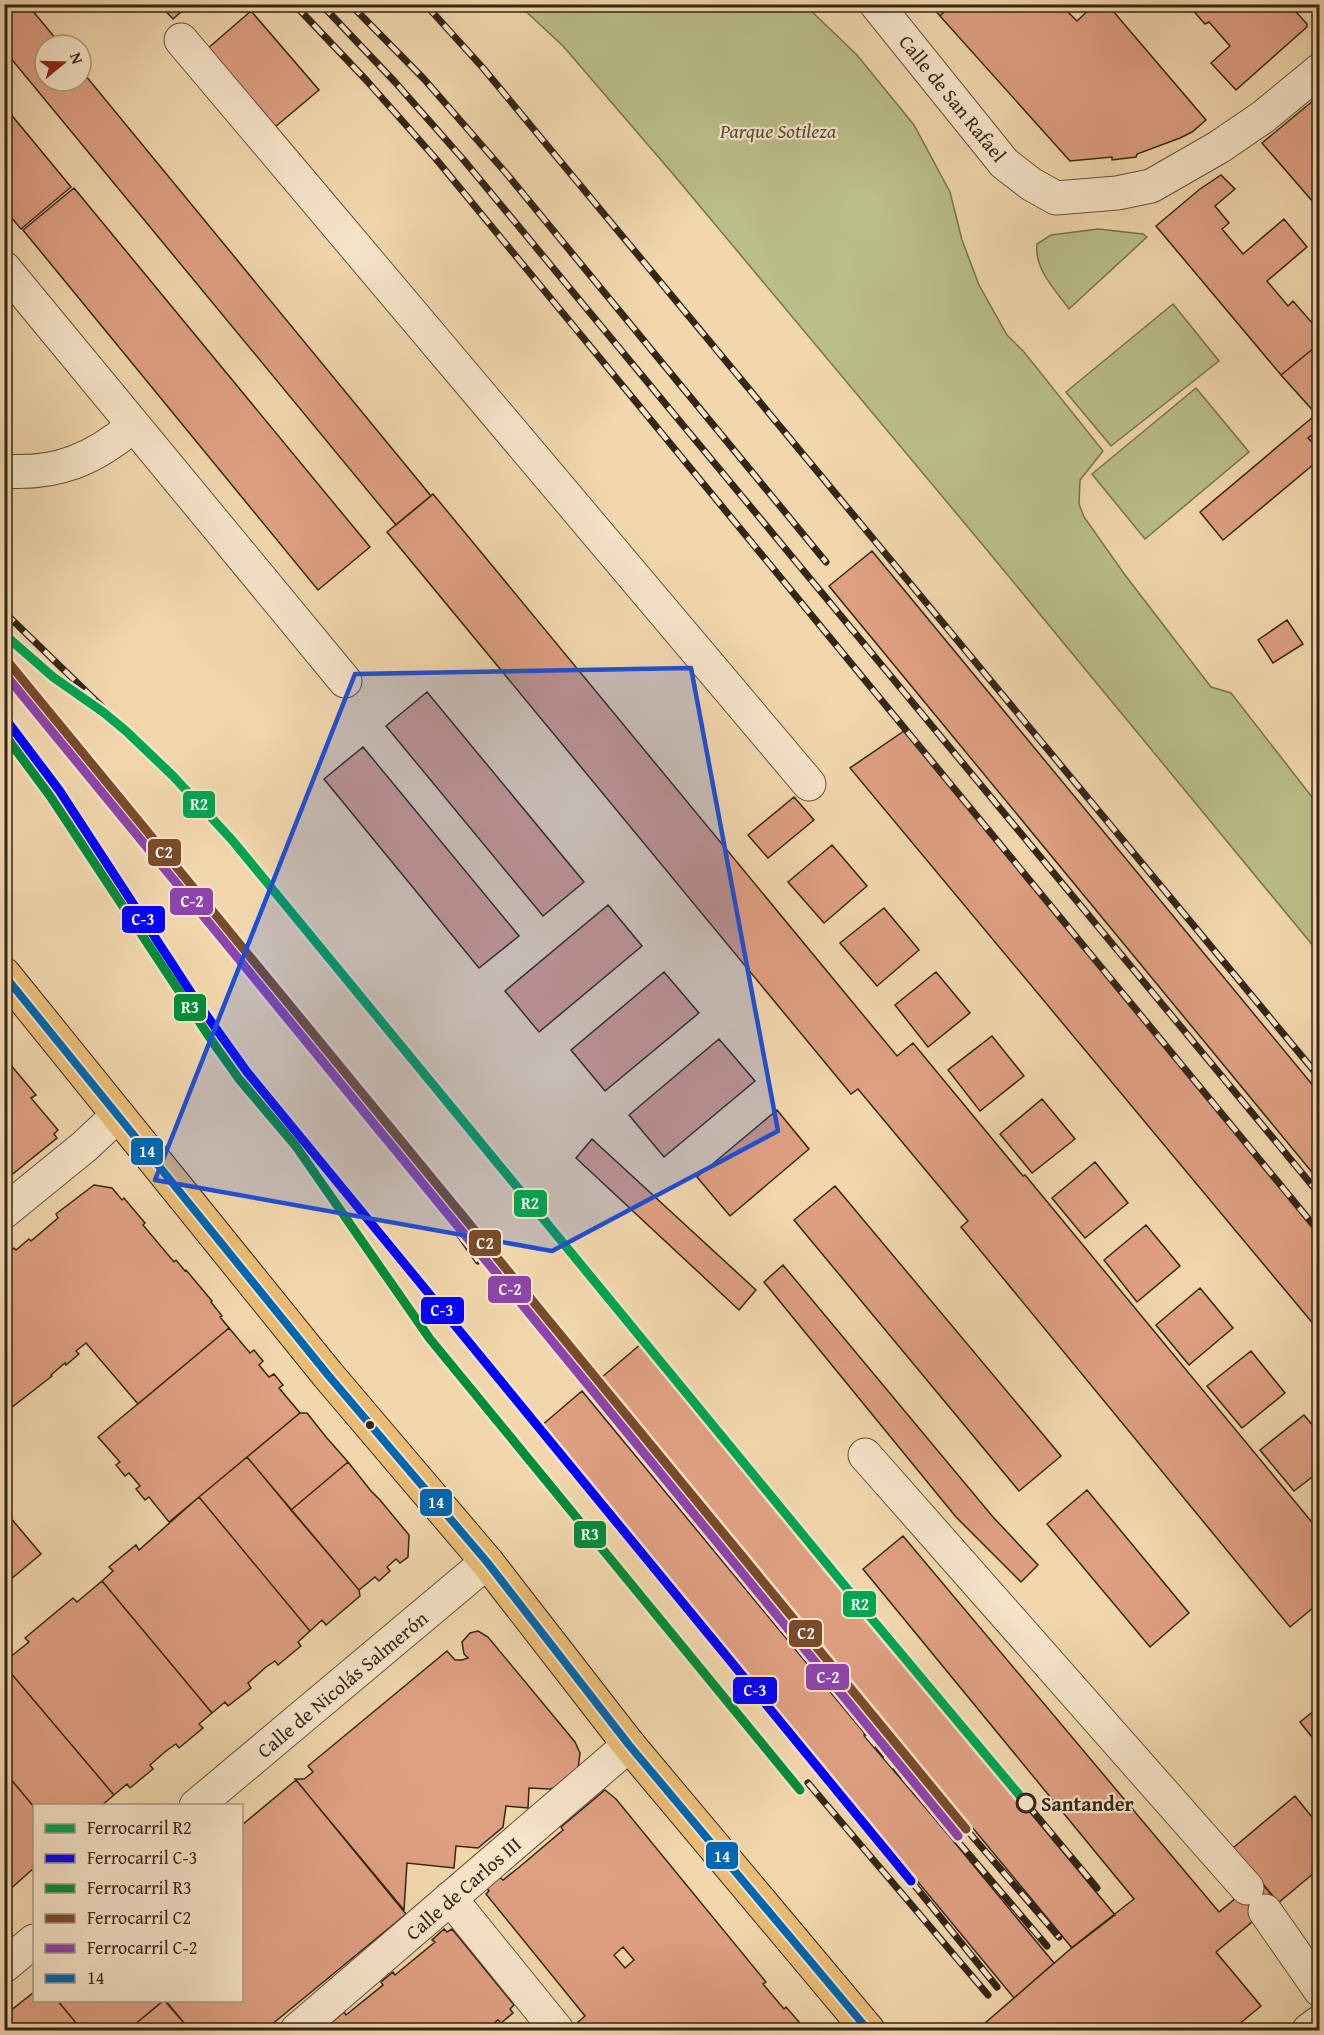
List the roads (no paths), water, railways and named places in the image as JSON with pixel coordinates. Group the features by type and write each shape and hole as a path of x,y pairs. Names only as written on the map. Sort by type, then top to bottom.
{"main road":[{"path":"4,974 328,1375 487,1562 629,1745 868,2031"}],"street":[{"name":"Calle de San Rafael","path":"876,4 1004,163 1031,184 1056,198 1118,193 1151,186 1219,147 1263,117 1320,70"},
{"path":"180,40 809,784"},
{"path":"4,268 345,681"},
{"path":"4,471 48,469 73,463 104,449 133,426"},
{"path":"4,1212 118,1115"},
{"path":"865,1455 1256,1900 1320,1990"},
{"name":"Calle de Nicolás Salmerón","path":"198,1804 487,1562"},
{"name":"Calle de Carlos III","path":"297,2031 629,1745"},
{"path":"450,1898 553,2029"},
{"path":"4,1966 33,1942"},
{"path":"1309,2031 1320,2022"}],"railway":[{"path":"294,4 367,81 436,159 1320,1233"},
{"path":"321,4 395,82 462,158 1320,1195"},
{"path":"350,4 424,79 506,173 826,562"},
{"path":"425,4 483,68 1320,1078"},
{"path":"4,612 155,758"},
{"path":"345,1070 478,1261"},
{"path":"867,1735 1047,1946"},
{"path":"808,1783 988,1995"},
{"path":"1026,1803 1097,1888"},
{"path":"966,1829 1059,1937"},
{"path":"911,1881 997,1987"}],"rail line":[{"name":"R2","path":"4,634 53,677 126,731 173,776 232,840 1026,1803"},
{"name":"C2","path":"4,657 966,1829"},
{"name":"C-2","path":"4,673 958,1836"},
{"name":"C-3","path":"4,717 59,790 197,1002 247,1072 911,1881"},
{"name":"R3","path":"4,734 50,796 214,1044 239,1079 295,1145 430,1339 800,1790"}],"place":[{"name":"Santander","path":"1026,1803"}],"park label":[{"name":"Parque Sotileza","path":"778,130"}]}
